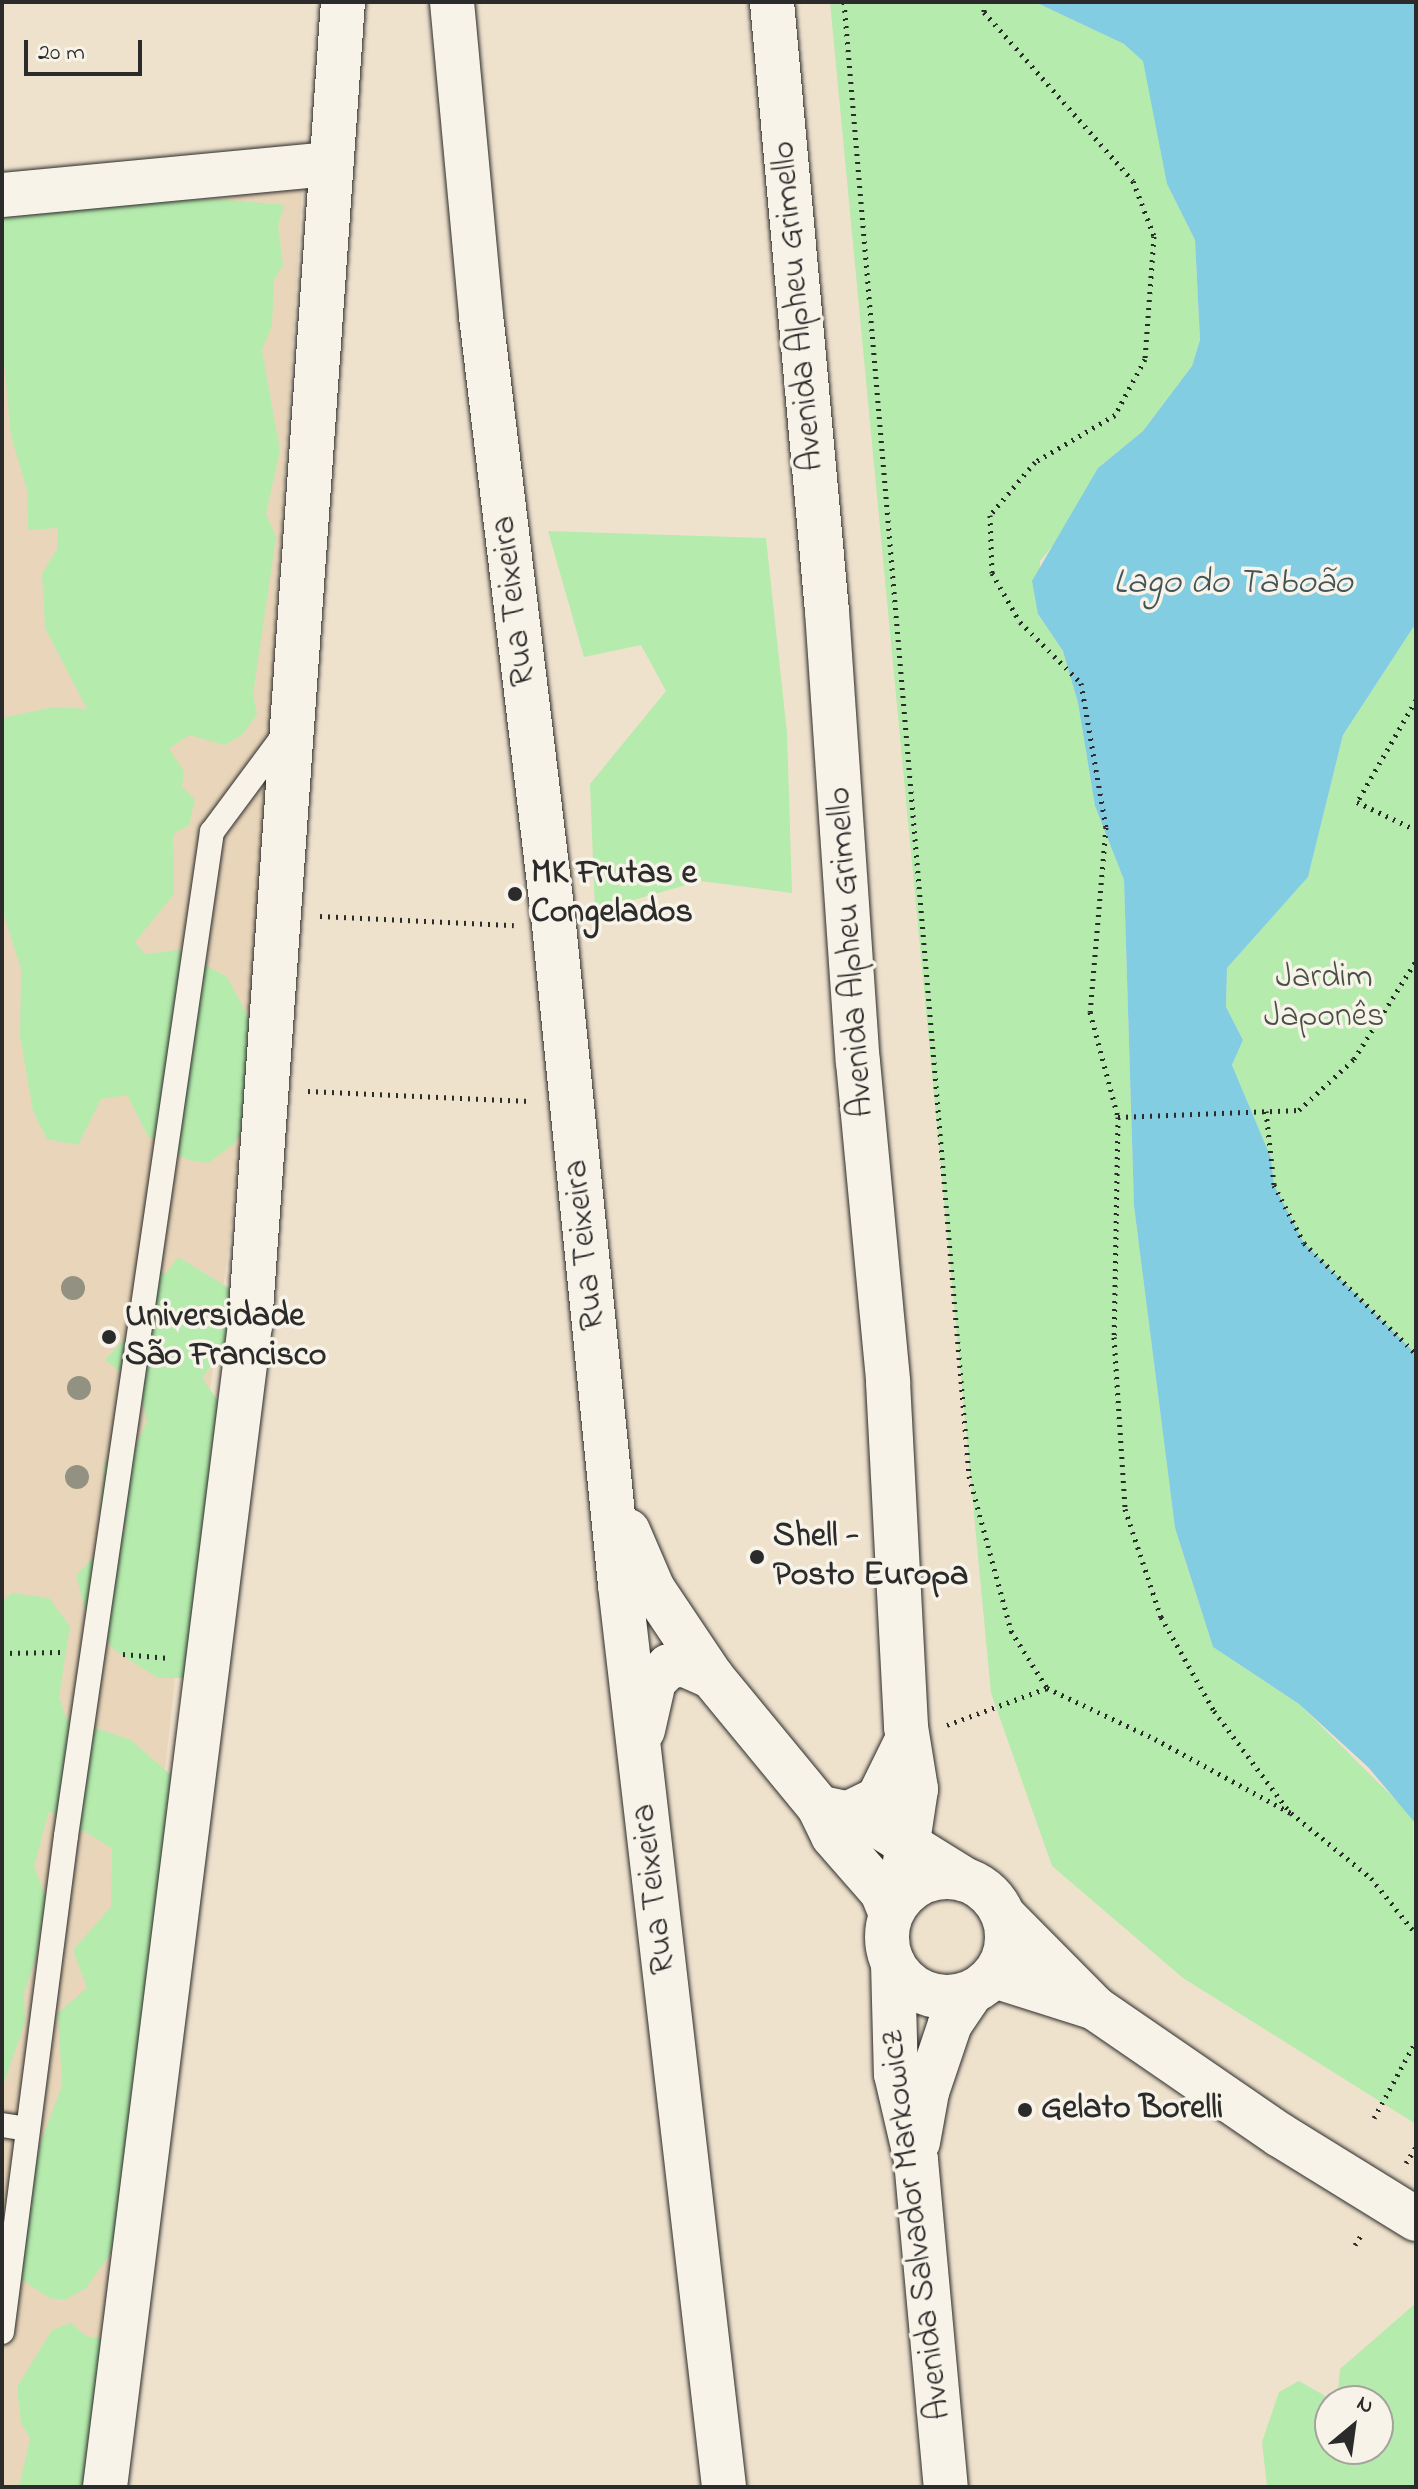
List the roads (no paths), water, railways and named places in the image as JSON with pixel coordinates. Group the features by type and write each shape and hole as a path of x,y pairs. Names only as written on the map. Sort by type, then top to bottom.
{"street":[{"path":"105,2487 250,1325 343,2"},
{"name":"Rua Teixeira","path":"452,2 481,316 554,925 611,1492 724,2487"},
{"name":"Avenida Alpheu Grimello","path":"772,2 827,611 858,1062 888,1382 907,1734 916,1789 910,1843 895,1908"},
{"path":"2,195 330,164"},
{"path":"611,1492 653,1589 712,1677 835,1810 910,1843 988,1894 1003,1915 1095,2008 1280,2135 1416,2219"},
{"path":"639,1748 654,1681 669,1666 685,1665 712,1677"},
{"path":"835,1810 878,1799 907,1734"},
{"path":"835,1810 833,1836 895,1908"},
{"path":"964,1879 934,1878 895,1908 887,1931 893,1963 920,1990 938,1997 982,1984 1095,2008"},
{"path":"916,2160 927,2092 956,2011 982,1984 1007,1946 1003,1915"},
{"name":"Avenida Salvador Markowicz","path":"893,1963 896,2074 916,2160 946,2487"}],"lane":[{"path":"2,2332 27,2129 212,832 293,723"},
{"path":"2,2125 27,2129"}],"water":[{"name":"Lago do Taboão","path":"1035,2 1416,2 1416,623 1343,735 1308,877 1227,968 1226,1007 1243,1040 1232,1065 1271,1158 1274,1185 1304,1243 1416,1354 1416,1824 1368,1767 1299,1704 1213,1647 1175,1528 1134,1206 1124,880 1095,806 1078,703 1063,651 1038,614 1032,581 1098,468 1143,431 1192,366 1200,340 1195,240 1167,184 1143,61 1124,44"}],"place":[{"name":"MK Frutas e Congelados","path":"515,894"},
{"name":"Universidade São Francisco","path":"109,1337"},
{"name":"Shell - Posto Europa","path":"757,1557"},
{"name":"Gelato Borelli","path":"1025,2110"}],"park label":[{"name":"Jardim Japonês","path":"1324,998"}]}
